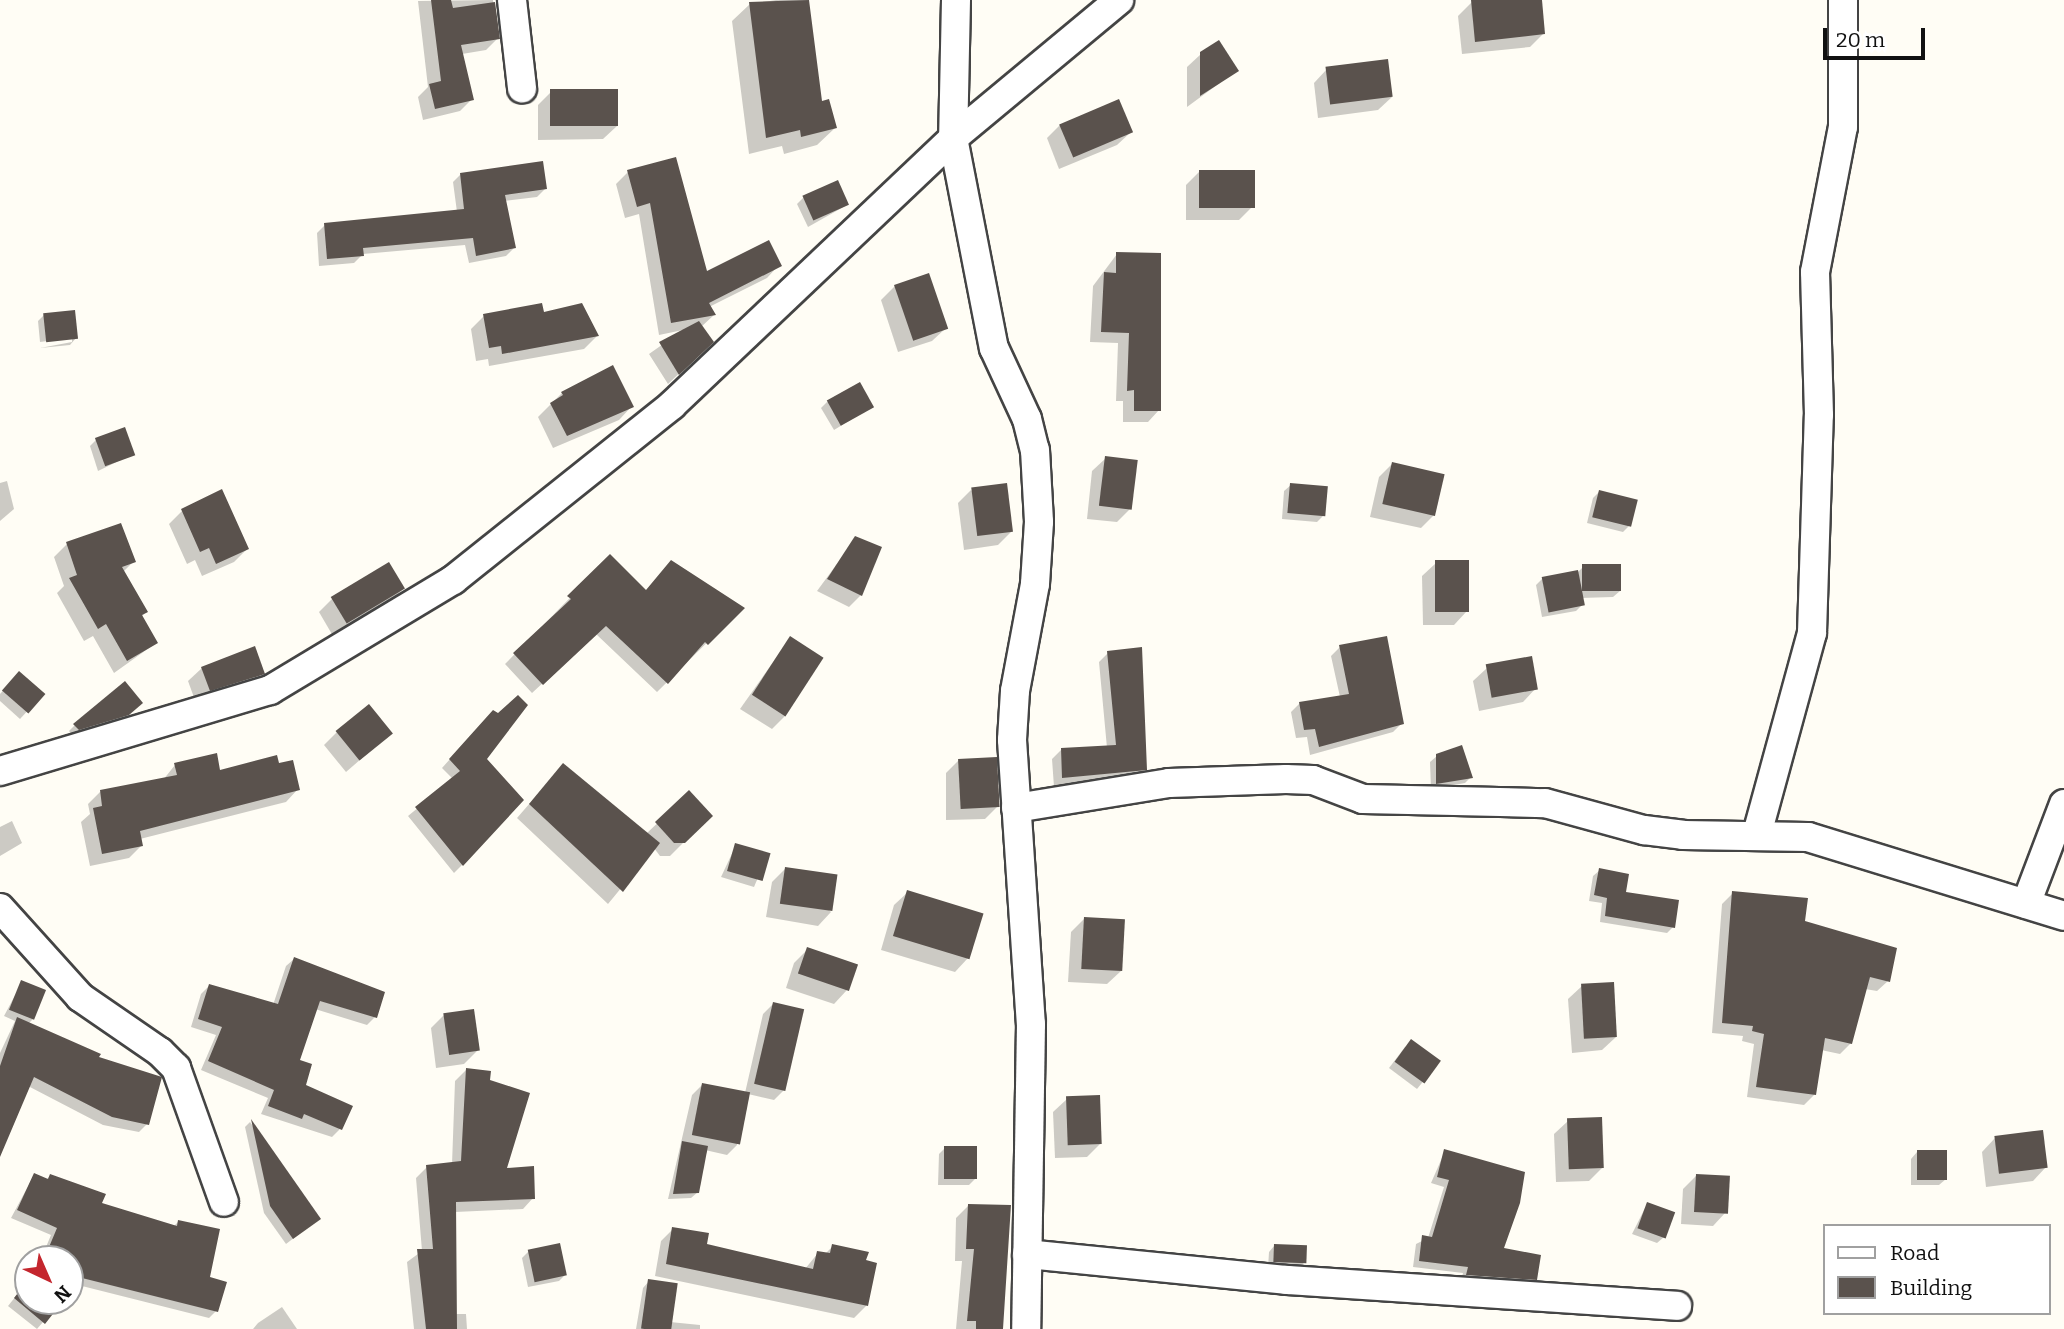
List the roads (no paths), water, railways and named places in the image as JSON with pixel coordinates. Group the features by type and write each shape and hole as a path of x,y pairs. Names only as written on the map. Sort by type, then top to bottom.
{"street":[{"path":"512,0 522,88"},
{"path":"956,0 953,138 994,348 1027,419 1034,450 1039,522 1035,584 1015,691 1012,740 1031,1024 1026,1329"},
{"path":"0,771 270,690 453,579 671,405 953,138 1119,0"},
{"path":"1757,834 1812,634 1819,415 1815,272 1843,127 1843,0"},
{"path":"1016,808 1170,783 1286,779 1313,780 1363,799 1504,799 1545,803 1644,830 1696,836 1757,834 1808,837 2064,916"},
{"path":"2026,904 2064,804"},
{"path":"0,908 80,997 160,1052 176,1068 224,1202"},
{"path":"1027,1254 1287,1279 1677,1306"}]}
